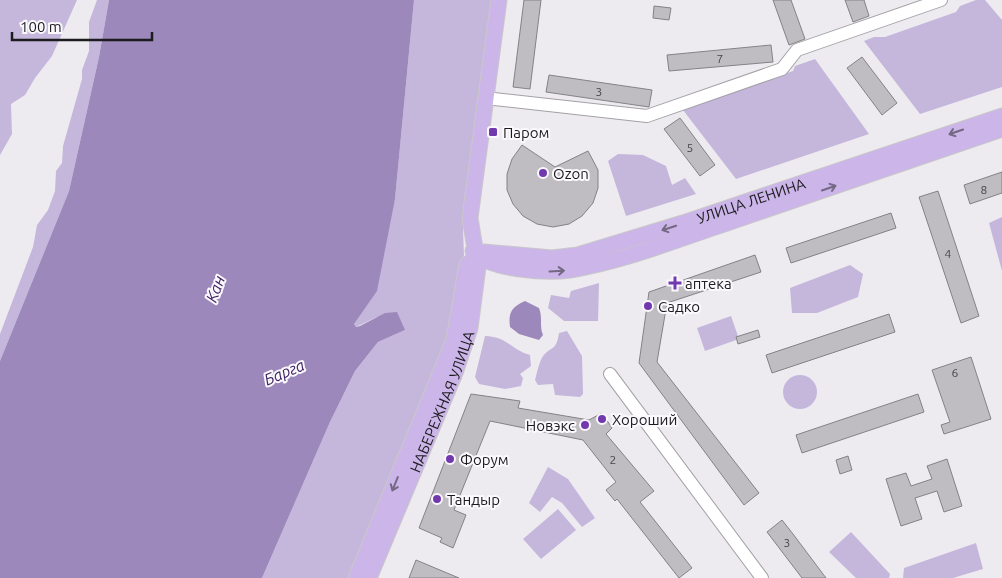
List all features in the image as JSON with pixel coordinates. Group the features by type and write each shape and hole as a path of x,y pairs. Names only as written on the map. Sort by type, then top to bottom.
{"main road":[{"name":"НАБЕРЕЖНАЯ УЛИЦА","path":"369,578 385,524 454,340 466,273 485,98 499,0"},
{"name":"УЛИЦА ЛЕНИНА","path":"477,255 495,252 552,258 578,255 666,229 1002,116"},
{"name":"УЛИЦА ЛЕНИНА","path":"477,255 494,264 540,270 562,270 634,254 1002,130"},
{"name":"НАБЕРЕЖНАЯ УЛИЦА","path":"356,578 385,524 466,343 476,290 477,255 470,229"},
{"path":"470,229 484,247 495,252"},
{"path":"466,273 470,261 477,255"},
{"name":"УЛИЦА ЛЕНИНА","path":"476,290 485,274 508,266"}],"street":[{"path":"485,98 647,116 782,69 797,50 941,0"},
{"path":"610,374 762,578"}],"shaded area":[{"path":"0,0 77,0 52,56 25,95 11,104 12,134 0,155"},
{"path":"97,0 109,0 99,57 69,191 0,361 0,334 33,247 37,225 48,210 55,191 56,171 62,163 63,146 82,79 82,70 89,51 89,22"},
{"path":"414,0 492,0 463,228 464,256 451,333 351,578 262,578 330,422 355,371 378,342 405,330 377,317 356,327 354,324 395,199"},
{"path":"976,0 985,0 1002,20 1002,87 920,114 864,41 874,37 885,37 956,12 960,6"},
{"path":"815,59 869,134 736,179 683,110 793,71 795,66"},
{"path":"618,154 643,155 666,166 672,185 685,178 696,194 626,216 608,161"},
{"path":"1002,217 1002,271 989,223"},
{"path":"850,265 863,274 858,297 817,313 792,313 790,288"},
{"path":"599,283 598,321 564,321 548,308 551,295 569,298 571,291"},
{"path":"731,316 739,339 705,351 697,328"},
{"path":"567,331 582,356 583,394 580,397 555,395 553,384 538,385 535,380 543,356 555,346 559,333"},
{"path":"485,336 504,341 523,353 530,355 531,366 520,374 523,378 521,386 505,389 479,384 475,377"},
{"path":"800,375 807,376 812,380 816,385 816,399 812,404 807,408 800,409 793,408 788,404 784,399 783,392 784,385 788,380 793,376"},
{"path":"548,467 568,479 595,518 582,527 562,503 552,497 540,512 529,503"},
{"path":"558,509 576,530 541,559 523,539"},
{"path":"851,532 890,574 889,578 856,578 829,552"},
{"path":"976,543 983,569 953,578 903,578 904,568"}],"water":[{"path":"109,0 414,0 395,199 377,291 354,324 356,327 360,326 385,313 397,312 405,330 378,342 355,371 330,422 262,578 0,578 0,361 69,191 99,57"},
{"path":"525,301 539,308 543,335 539,340 519,334 510,327 510,314 517,305"}],"building":[{"path":"524,0 541,0 530,89 513,87"},
{"path":"773,0 791,0 805,39 789,45"},
{"path":"845,0 864,0 869,16 853,22"},
{"path":"654,6 671,8 669,20 653,18"},
{"path":"771,45 773,62 669,71 667,55"},
{"path":"862,57 897,103 882,115 847,68"},
{"path":"549,75 652,90 649,107 546,92"},
{"path":"680,118 715,165 700,176 664,129"},
{"path":"522,145 555,167 588,151 598,170 598,188 593,203 582,216 569,224 553,227 537,224 523,216 513,204 507,190 507,174 512,159"},
{"path":"1002,172 1002,193 970,204 964,185"},
{"path":"938,191 979,316 961,323 919,197"},
{"path":"891,213 896,228 791,263 786,248"},
{"path":"755,255 761,272 667,303 657,362 759,493 744,505 639,363 649,292"},
{"path":"889,314 895,332 772,373 766,355"},
{"path":"758,330 760,337 738,344 736,337"},
{"path":"971,357 991,419 944,434 941,425 950,422 932,370"},
{"path":"471,394 520,401 518,408 589,420 602,413 612,428 606,434 654,491 640,502 692,568 679,578 617,499 615,501 606,490 616,482 583,440 490,421 454,510 466,515 453,548 440,542 442,538 419,528"},
{"path":"918,394 924,412 802,453 796,435"},
{"path":"848,456 852,470 840,474 836,460"},
{"path":"947,459 962,506 944,512 937,491 915,498 922,519 901,526 886,479 906,473 911,486 932,479 927,466"},
{"path":"782,520 826,578 802,578 767,532"},
{"path":"416,560 459,578 409,578"}],"place":[{"name":"Паром","path":"493,132"},
{"name":"Ozon","path":"543,173"},
{"name":"аптека","path":"675,283"},
{"name":"Садко","path":"648,306"},
{"name":"Хороший","path":"602,419"},
{"name":"Новэкс","path":"585,425"},
{"name":"Форум","path":"450,459"},
{"name":"Тандыр","path":"437,499"}],"water label":[{"name":"Кан","path":"215,289"},
{"name":"Барга","path":"284,372"}]}
